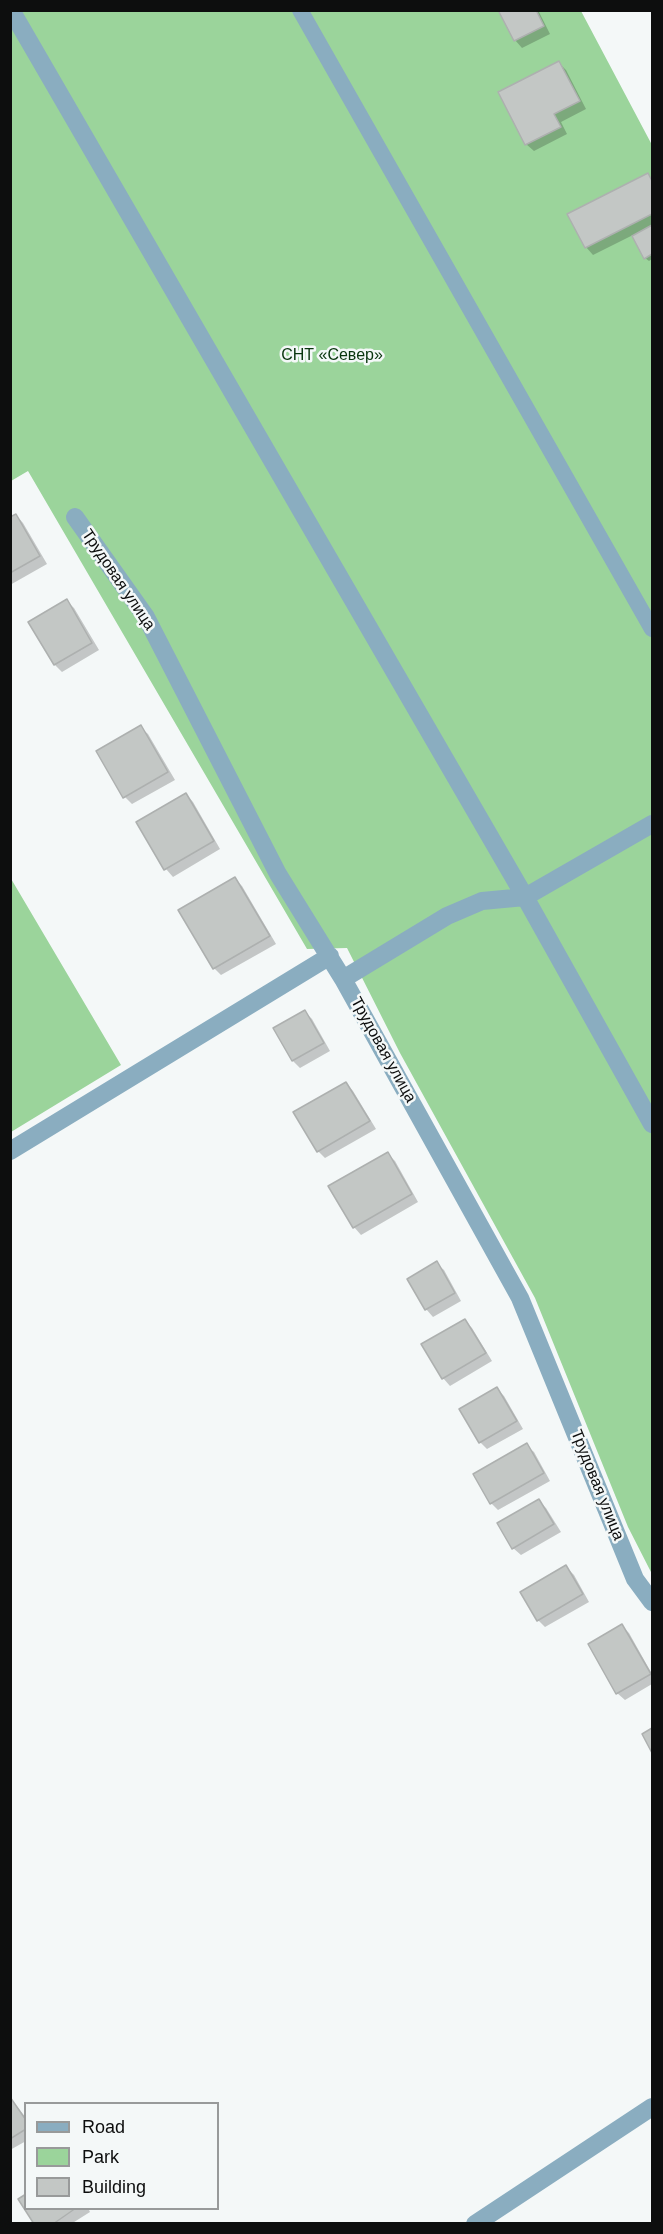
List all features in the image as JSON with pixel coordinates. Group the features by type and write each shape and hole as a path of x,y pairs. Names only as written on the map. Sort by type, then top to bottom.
{"street":[{"path":"10,10 525,897 652,1124"},
{"name":"Трудовая улица","path":"75,517 146,617 278,874 330,956 520,1298 635,1579 652,1602"},
{"path":"343,979 447,916 482,901 525,897 652,824"},
{"path":"10,1151 330,956"},
{"path":"475,2223 652,2107"}],"lane":[{"path":"300,10 652,629"}],"green space":[{"name":"СНТ «Север»","path":"10,11 581,11 652,145 652,1574 628,1527 535,1298 400,1053 347,948 307,949 28,471 11,481"},
{"path":"10,877 121,1065 11,1132 10,1132"}],"building":[{"path":"498,10 536,10 544,26 514,41"},
{"path":"559,61 580,101 554,114 561,127 525,145 498,92"},
{"path":"648,173 652,181 652,214 585,248 567,214"},
{"path":"652,225 652,254 644,259 632,236"},
{"path":"16,514 40,556 10,573 10,517"},
{"path":"67,599 92,643 54,665 28,622"},
{"path":"141,725 168,772 123,798 96,751"},
{"path":"186,793 214,841 164,870 136,822"},
{"path":"235,877 270,936 213,969 178,910"},
{"path":"305,1010 324,1043 292,1061 273,1028"},
{"path":"346,1082 370,1121 317,1152 293,1112"},
{"path":"388,1152 412,1194 353,1228 328,1186"},
{"path":"437,1261 455,1293 425,1310 407,1279"},
{"path":"465,1319 486,1353 442,1379 421,1344"},
{"path":"497,1387 517,1421 479,1443 459,1409"},
{"path":"527,1443 544,1473 490,1504 473,1474"},
{"path":"539,1499 554,1524 512,1549 497,1523"},
{"path":"566,1565 583,1594 537,1621 520,1592"},
{"path":"622,1624 651,1674 616,1694 588,1644"},
{"path":"652,1728 652,1753 642,1734"},
{"path":"10,2097 24,2117 24,2130 10,2139"},
{"path":"24,2195 24,2208 18,2199"},
{"path":"25,2210 73,2210 53,2224 34,2224"}]}
